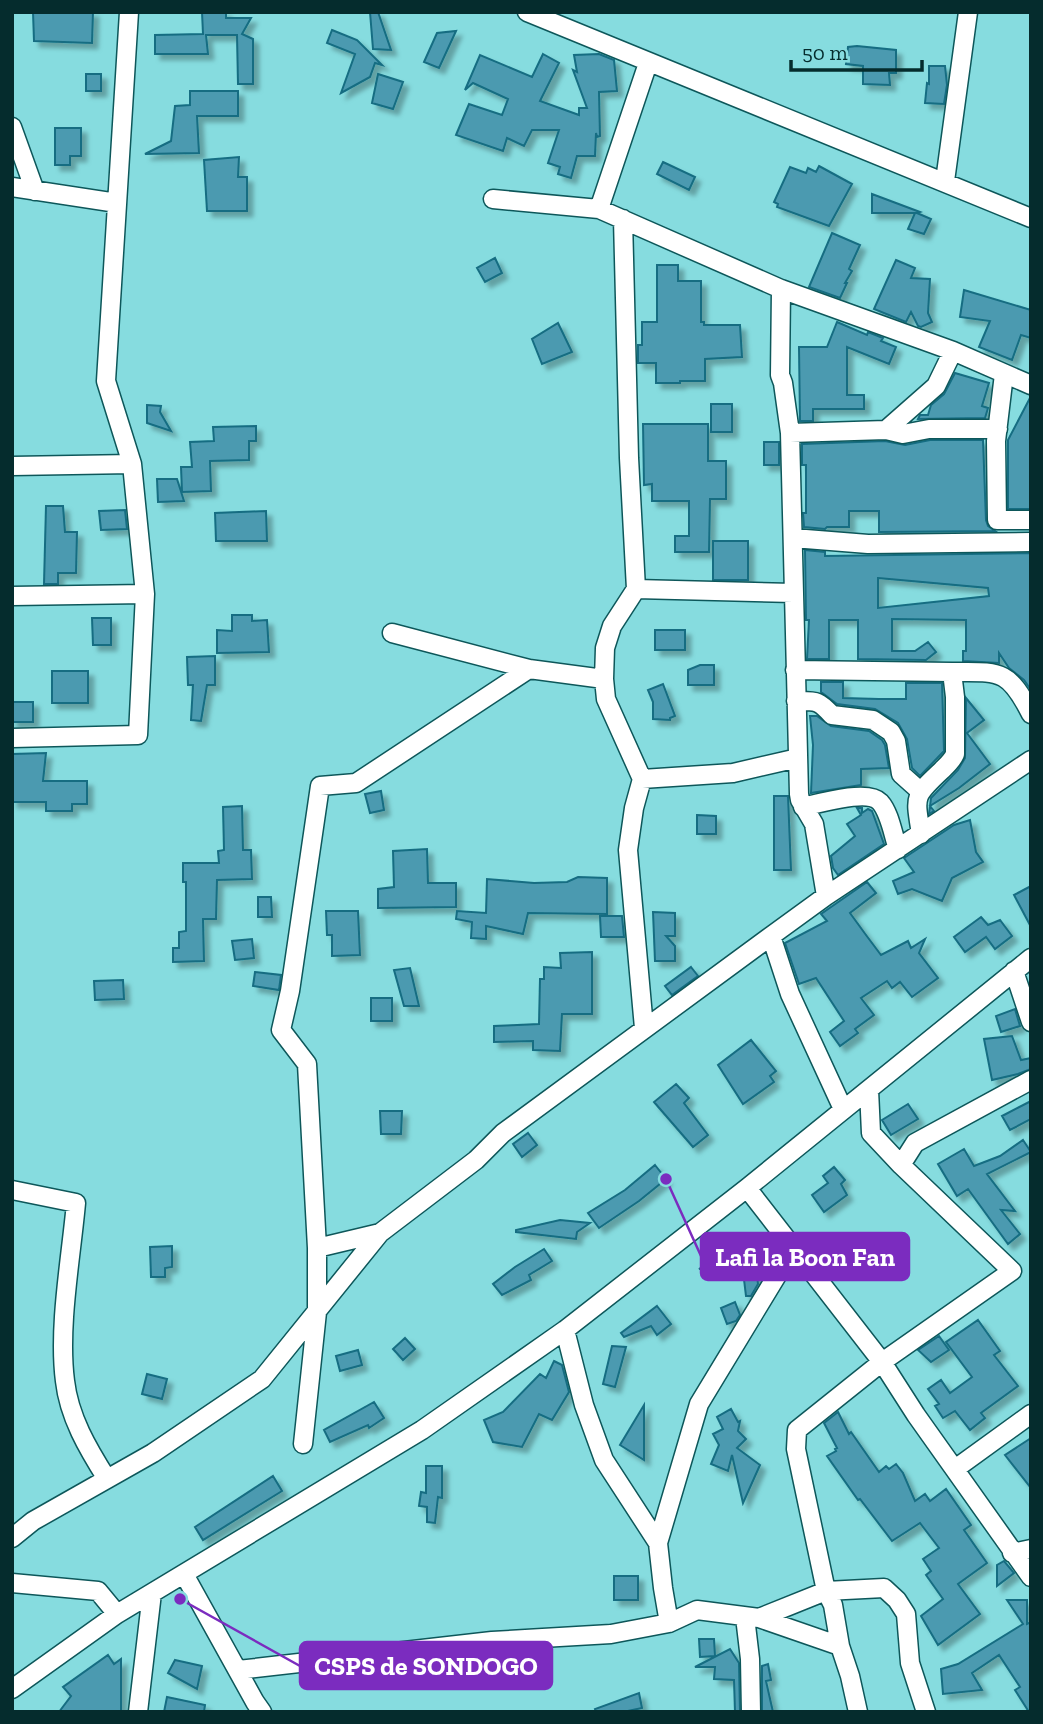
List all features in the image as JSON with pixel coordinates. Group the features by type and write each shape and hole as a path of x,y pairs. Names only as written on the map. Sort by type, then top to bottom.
{"street":[{"path":"12,738 138,735 145,594 132,464 106,381 129,12"},
{"path":"527,12 1031,218"},
{"path":"944,181 968,12"},
{"path":"599,209 648,63"},
{"path":"12,127 35,191"},
{"path":"12,187 117,203"},
{"path":"493,199 599,209 781,289 953,351 1031,385"},
{"path":"623,219 629,458 636,589 612,626 605,648 604,678 606,699 642,779 634,808 628,850 644,1028"},
{"path":"781,289 780,375 790,433 799,794 803,807 814,824 826,896"},
{"path":"886,430 936,386 953,351"},
{"path":"998,542 998,429 1004,374"},
{"path":"790,433 886,430 903,434 924,429 998,429"},
{"path":"12,466 132,464"},
{"path":"997,520 1031,520"},
{"path":"793,538 867,544 1031,542"},
{"path":"636,589 793,593"},
{"path":"12,596 145,594"},
{"path":"392,633 528,669 604,678"},
{"path":"303,1444 317,1312 317,1248 307,1064 281,1030 290,991 320,786 356,783 528,669"},
{"path":"795,670 996,672 1015,685 1031,714"},
{"path":"921,834 917,808 920,791 955,754 952,671"},
{"path":"796,701 819,702 825,705 832,715 868,718 880,724 895,737 901,774 920,791"},
{"path":"642,779 733,773 798,758"},
{"path":"12,1538 33,1521 153,1453 262,1379 380,1233 476,1160 503,1133 826,896 1031,760"},
{"path":"803,807 866,796 877,799 883,805 898,849"},
{"path":"771,936 790,995 844,1110"},
{"path":"12,1689 117,1614 422,1430 565,1330 747,1188 1031,958"},
{"path":"1014,971 1031,1022"},
{"path":"901,1165 915,1143 1031,1080"},
{"path":"858,1712 840,1646 833,1605 826,1591 796,1449 797,1430 882,1362 1012,1270 871,1133 869,1090"},
{"path":"747,1188 882,1362 903,1396 1031,1577"},
{"path":"12,1190 76,1203 64,1317 65,1380 85,1444 107,1479"},
{"path":"317,1248 380,1233"},
{"path":"669,1623 658,1543 699,1404 793,1249"},
{"path":"565,1330 584,1405 604,1460 658,1543"},
{"path":"955,1469 1031,1415"},
{"path":"1012,1553 1031,1549"},
{"path":"184,1574 262,1712"},
{"path":"12,1583 98,1591 117,1614"},
{"path":"752,1618 826,1591 884,1588 897,1600 906,1614 910,1663 926,1712"},
{"path":"138,1712 152,1593"},
{"path":"238,1670 492,1641 611,1634 669,1623 697,1610 752,1618 840,1646"},
{"path":"751,1712 752,1618"}],"building":[{"path":"33,12 93,12 92,43 34,41"},
{"path":"202,12 226,12 226,18 251,18 242,34 253,39 253,84 238,84 237,35 206,35 208,54 155,54 155,35 203,34"},
{"path":"370,12 378,12 391,50 373,49"},
{"path":"332,30 357,40 382,65 375,63 370,77 341,93 355,54 327,43"},
{"path":"456,31 439,68 424,62 437,33"},
{"path":"848,47 896,50 896,73 889,73 890,85 863,84 863,66 846,64"},
{"path":"543,54 559,63 540,101 579,115 579,108 587,108 573,70 577,72 574,55 599,54 614,60 617,91 599,92 600,136 597,137 596,133 595,156 577,156 571,178 558,174 560,167 548,163 559,130 532,130 524,146 507,138 503,151 456,135 469,104 502,115 508,99 473,83 465,90 480,55 532,77"},
{"path":"929,66 945,66 947,85 944,104 925,103"},
{"path":"86,74 101,74 101,91 86,91"},
{"path":"378,74 403,82 393,109 372,103"},
{"path":"190,91 238,91 238,116 197,116 199,153 145,154 171,141 175,106 190,105"},
{"path":"55,128 81,128 81,156 70,156 70,165 55,165"},
{"path":"239,157 238,177 247,177 247,211 207,211 204,160"},
{"path":"663,162 695,177 689,190 657,174"},
{"path":"819,166 852,184 829,226 777,207 778,204 774,202 790,167 806,173 808,168 816,172"},
{"path":"872,194 920,212 917,213 931,219 924,234 908,229 915,213 872,213"},
{"path":"832,233 860,245 840,298 809,287"},
{"path":"495,258 502,273 485,282 477,268"},
{"path":"896,260 915,268 911,278 930,279 928,313 932,322 921,327 911,312 906,322 874,309"},
{"path":"657,265 678,265 678,281 701,281 701,322 704,322 704,325 740,325 742,357 705,359 705,381 656,383 656,363 638,363 638,345 642,345 642,322 657,322"},
{"path":"964,290 1031,310 1031,338 1021,335 1012,360 979,347 990,321 960,317"},
{"path":"837,322 867,335 868,332 883,338 881,341 896,347 889,364 847,347 847,395 864,395 864,409 813,409 813,421 800,421 799,347 827,347"},
{"path":"558,323 572,352 542,364 532,339"},
{"path":"955,373 989,383 982,406 988,408 985,418 918,419 920,415 928,415 931,405 944,394"},
{"path":"1031,396 1031,509 1008,509 1008,440"},
{"path":"711,404 732,404 732,432 711,432"},
{"path":"147,405 161,406 160,412 171,431 147,423"},
{"path":"643,424 708,424 708,461 726,461 726,499 710,499 709,552 675,552 675,536 689,536 689,501 652,501 652,484 644,485"},
{"path":"256,426 256,441 249,441 249,460 210,461 211,491 182,492 181,467 192,467 190,442 214,441 213,427"},
{"path":"930,440 983,440 986,520 988,526 995,531 879,532 879,511 849,511 849,527 804,527 806,465 802,465 802,444 885,441 905,445"},
{"path":"764,442 779,442 779,465 764,465"},
{"path":"157,479 177,479 184,501 158,502"},
{"path":"46,506 63,506 65,532 77,532 76,573 58,573 58,584 44,584"},
{"path":"125,510 127,529 101,530 99,511"},
{"path":"266,511 267,541 216,541 215,513"},
{"path":"713,541 748,541 748,580 713,580"},
{"path":"805,550 825,552 825,556 1031,553 1031,690 1024,680 1009,668 999,653 999,663 963,661 963,651 966,651 966,620 892,619 892,651 915,651 928,642 936,652 926,660 858,659 858,620 829,620 829,659 807,659 809,620 806,620","holes":["878,578 988,588 989,596 878,608"]},
{"path":"232,615 252,615 252,621 267,620 269,652 217,653 217,630 232,631"},
{"path":"92,618 111,618 111,645 93,645"},
{"path":"655,630 685,630 685,650 655,650"},
{"path":"215,656 215,685 207,685 201,721 191,720 193,685 188,685 187,657"},
{"path":"700,665 714,665 714,685 688,685 688,670"},
{"path":"52,671 88,671 88,703 52,703"},
{"path":"821,682 843,682 843,698 879,699 906,699 906,683 942,683 944,751 920,776 912,768 907,739 898,723 875,709 837,704 821,692"},
{"path":"663,684 675,716 670,720 653,719 653,702 648,690"},
{"path":"966,698 984,720 967,733 990,764 930,806 931,798 958,770 965,758"},
{"path":"12,702 33,702 33,722 12,722"},
{"path":"810,716 817,716 831,726 869,731 885,745 889,768 861,769 861,785 811,793 813,745"},
{"path":"46,753 43,781 87,781 87,804 72,804 72,811 46,811 46,802 12,802 12,754"},
{"path":"381,791 384,810 370,813 365,794"},
{"path":"774,796 788,796 791,870 774,870"},
{"path":"242,806 243,850 251,850 252,879 217,880 216,919 203,919 204,961 173,962 173,948 179,948 179,932 186,931 186,882 183,882 183,863 219,863 218,851 224,850 223,807"},
{"path":"857,808 862,808 862,813 868,809 872,811 884,844 838,875 833,868 831,856 855,836 847,824 861,815"},
{"path":"697,815 716,816 716,834 697,834"},
{"path":"970,820 976,852 983,862 952,878 942,901 912,889 898,894 893,881 914,872 904,858 954,825"},
{"path":"427,849 428,883 456,883 456,907 378,908 378,889 394,887 393,851"},
{"path":"578,877 607,878 607,914 528,913 523,934 486,926 486,939 471,938 472,922 456,919 457,911 486,913 487,879 534,883 567,882"},
{"path":"867,882 876,893 850,913 866,935 881,955 908,941 911,948 925,939 919,953 938,978 912,997 900,982 892,988 887,981 861,998 874,1015 855,1029 858,1033 840,1046 830,1032 844,1021 816,978 799,984 785,943 827,921 821,914"},
{"path":"1031,886 1031,927 1014,895"},
{"path":"258,897 271,897 272,917 258,917"},
{"path":"326,911 358,911 360,955 332,956 332,935 327,935"},
{"path":"653,912 675,913 675,936 666,936 675,946 675,961 655,961"},
{"path":"600,916 622,916 624,937 601,937"},
{"path":"981,917 988,925 1000,920 1012,936 995,949 986,937 965,952 954,937"},
{"path":"252,939 254,958 235,960 232,941"},
{"path":"592,952 592,1014 562,1014 560,1051 533,1050 533,1041 494,1042 494,1026 539,1024 540,979 544,979 544,967 561,968 560,953"},
{"path":"691,967 698,976 672,995 665,986"},
{"path":"410,968 419,1006 404,1006 394,970"},
{"path":"255,972 281,975 279,990 253,986"},
{"path":"123,980 124,999 95,1000 94,981"},
{"path":"371,998 392,998 392,1021 371,1021"},
{"path":"1015,1009 1020,1026 1001,1032 996,1016"},
{"path":"1012,1036 1021,1060 1031,1058 1031,1069 992,1080 984,1039"},
{"path":"751,1040 776,1071 770,1076 774,1082 743,1104 718,1065"},
{"path":"676,1084 689,1098 684,1103 708,1135 693,1147 654,1102"},
{"path":"1031,1101 1031,1119 1010,1130 1002,1116"},
{"path":"908,1104 918,1119 891,1135 882,1120"},
{"path":"380,1111 402,1111 401,1134 381,1134"},
{"path":"528,1133 537,1145 522,1157 513,1144"},
{"path":"1023,1140 1031,1152 987,1174 1015,1211 1001,1210 1020,1234 1008,1244 968,1189 957,1196 938,1164 964,1149 974,1166 1000,1156"},
{"path":"655,1165 666,1179 599,1228 588,1213 625,1190"},
{"path":"834,1167 845,1180 841,1184 847,1195 824,1212 812,1195 828,1183 823,1176"},
{"path":"560,1220 590,1223 577,1232 576,1239 516,1232 516,1230"},
{"path":"753,1243 758,1284 751,1296 746,1296 742,1263 699,1269 726,1251 725,1247"},
{"path":"172,1246 172,1267 165,1268 165,1277 151,1277 150,1247"},
{"path":"544,1249 552,1261 529,1275 531,1280 502,1295 493,1284"},
{"path":"735,1302 740,1315 736,1321 727,1324 721,1308"},
{"path":"657,1306 671,1324 657,1335 651,1326 624,1337 621,1333"},
{"path":"978,1320 1000,1351 994,1355 1018,1386 981,1413 985,1418 970,1430 955,1411 943,1418 935,1406 939,1404 928,1389 941,1380 950,1393 972,1377 946,1342"},
{"path":"939,1336 949,1350 931,1362 918,1350"},
{"path":"405,1338 415,1349 403,1360 393,1349"},
{"path":"612,1346 626,1347 615,1387 603,1384"},
{"path":"358,1350 362,1365 340,1371 336,1356"},
{"path":"554,1361 562,1365 569,1392 552,1420 539,1414 522,1447 493,1442 484,1420 503,1412 540,1374 546,1378"},
{"path":"147,1374 167,1379 162,1399 142,1394"},
{"path":"374,1402 384,1418 369,1428 368,1425 330,1442 324,1430"},
{"path":"644,1405 644,1460 620,1445"},
{"path":"731,1409 738,1422 740,1421 738,1431 746,1439 737,1448 760,1465 743,1503 732,1455 728,1471 711,1464 719,1445 713,1434 723,1429 717,1417"},
{"path":"838,1412 849,1434 851,1432 879,1472 886,1466 889,1469 896,1464 903,1473 915,1501 925,1494 930,1501 946,1489 971,1525 964,1530 987,1563 958,1584 980,1614 938,1645 921,1616 943,1599 926,1575 931,1571 923,1559 939,1548 920,1523 892,1541 860,1499 858,1500 827,1456 837,1448 824,1423"},
{"path":"1031,1438 1031,1488 1005,1455"},
{"path":"426,1466 442,1466 442,1498 438,1497 435,1523 427,1522 427,1507 419,1506 421,1492 426,1493"},
{"path":"273,1476 282,1491 203,1540 195,1527"},
{"path":"1004,1561 1014,1573 997,1586 997,1565"},
{"path":"614,1576 638,1576 638,1600 614,1600"},
{"path":"1007,1600 1027,1600 1027,1624 1031,1622 1031,1712 1015,1690 1020,1687 999,1655 972,1673 982,1690 943,1694 941,1669 958,1664 1023,1624"},
{"path":"699,1639 714,1639 715,1656 700,1657"},
{"path":"730,1649 739,1663 740,1712 735,1712 734,1680 714,1679 715,1667 695,1667"},
{"path":"108,1655 114,1664 121,1659 121,1712 59,1712 71,1696 63,1687"},
{"path":"175,1660 202,1666 197,1689 168,1673"},
{"path":"768,1664 771,1680 766,1681 773,1712 762,1712 762,1666"},
{"path":"639,1693 642,1708 623,1712 596,1712 595,1709"},
{"path":"167,1697 205,1705 204,1712 164,1712"}],"place":[{"name":"Lafi la Boon Fan","path":"666,1179"},
{"name":"CSPS de SONDOGO","path":"180,1599"}]}
